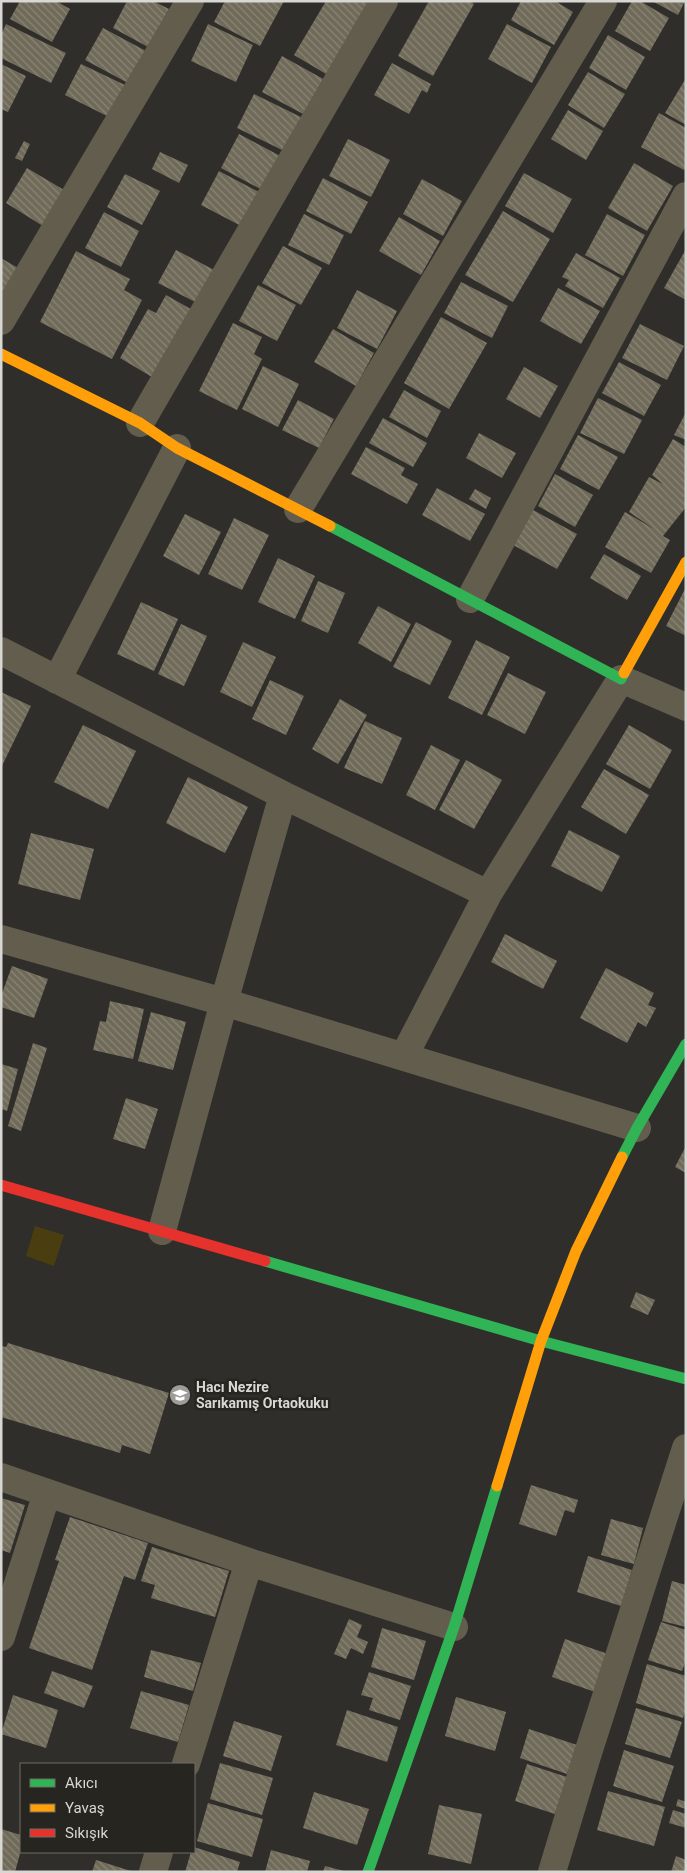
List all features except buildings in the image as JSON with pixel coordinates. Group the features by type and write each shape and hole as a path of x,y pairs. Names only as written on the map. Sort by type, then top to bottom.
{"street":[{"path":"1,321 190,1"},
{"path":"140,423 384,1"},
{"path":"298,509 603,1"},
{"path":"470,599 686,196"},
{"path":"1,354 140,423 177,448 298,509 621,679 686,706"},
{"path":"57,680 177,448"},
{"path":"404,1056 488,894 621,679 686,562"},
{"path":"1,651 283,796 488,894"},
{"path":"162,1231 224,1002 283,796"},
{"path":"1,938 224,1002 637,1128"},
{"path":"368,1872 454,1627 541,1341 576,1251 637,1128 686,1044"},
{"path":"1,1186 541,1341 686,1379"},
{"path":"552,1872 587,1756 686,1448"},
{"path":"1,1478 249,1562 454,1627"},
{"path":"1,1637 47,1493"},
{"path":"186,1763 249,1562"},
{"path":"153,1872 159,1853"}],"shaded area":[{"path":"35,1226 64,1235 54,1266 26,1256"}],"traffic: fast":[{"path":"330,526 621,679 624,673"},
{"path":"622,1157 686,1044"},
{"path":"265,1261 541,1341 686,1379"},
{"path":"368,1872 454,1627 497,1486"}],"traffic: slow":[{"path":"1,354 140,423 177,448 330,526"},
{"path":"624,673 686,562"},
{"path":"497,1486 541,1341 576,1251 622,1157"}],"traffic: jam":[{"path":"1,1185 265,1261"}],"place":[{"name":"Hacı Nezire Sarıkamış Ortaokuku","path":"180,1395"}]}
